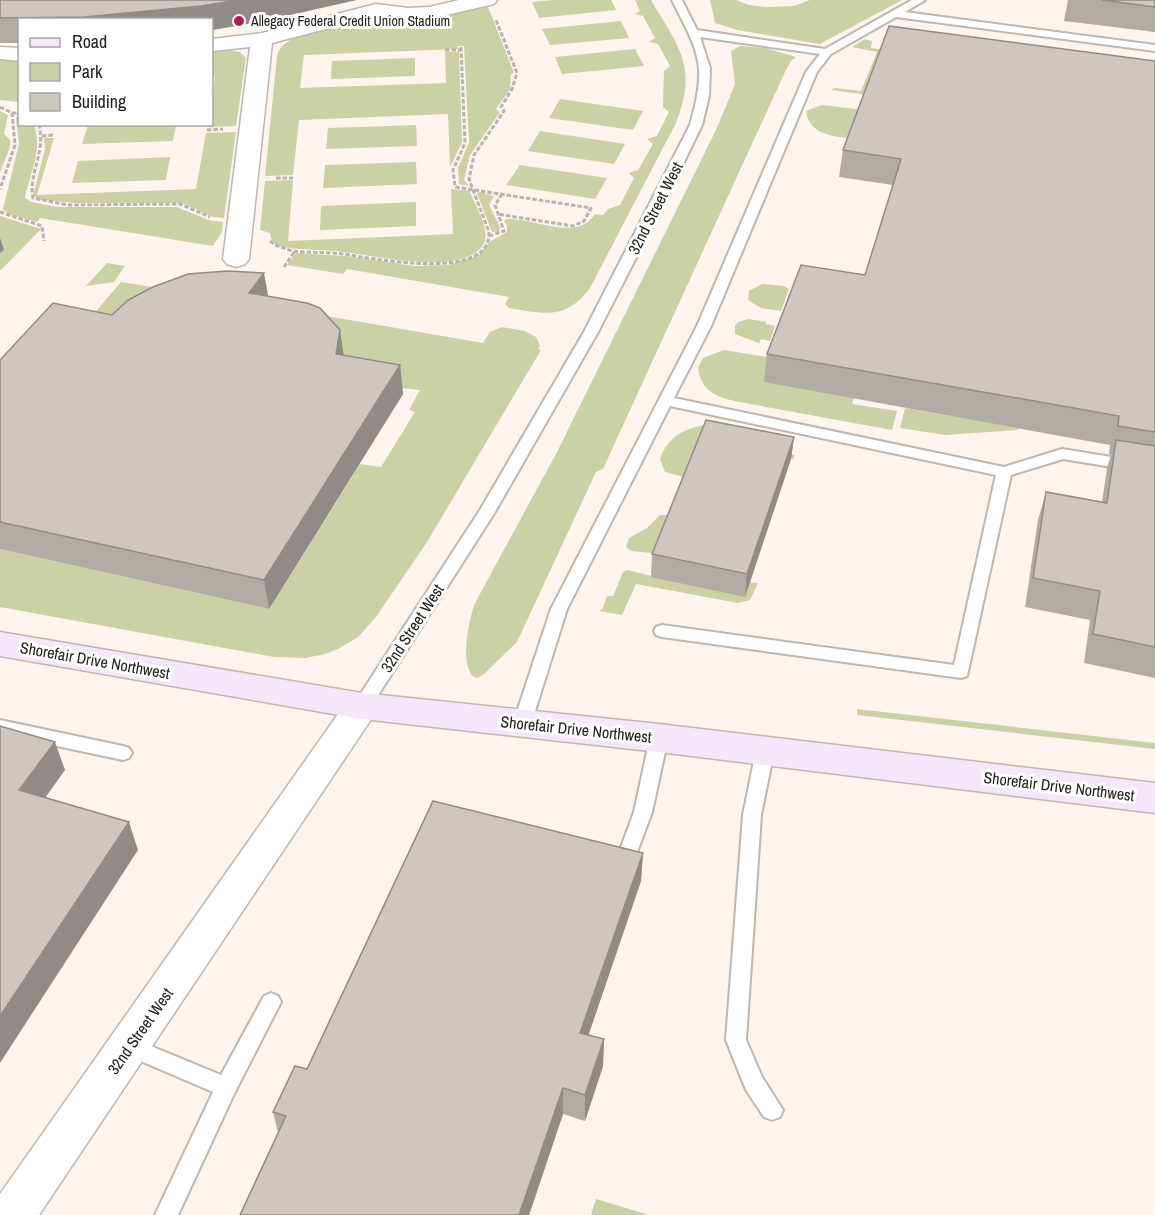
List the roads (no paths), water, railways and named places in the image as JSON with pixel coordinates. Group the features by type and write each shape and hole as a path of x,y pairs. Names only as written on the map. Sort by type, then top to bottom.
{"street":[{"path":"213,45 262,39 376,10 397,0"},
{"path":"376,10 408,14 491,7"},
{"path":"236,258 262,39"},
{"path":"0,53 18,55"},
{"name":"Shorefair Drive Northwest","path":"0,644 362,706 659,738 1155,798"},
{"name":"32nd Street West","path":"12,1215 362,706"}],"lane":[{"path":"522,724 559,609 704,326 812,72 827,52 920,0"},
{"name":"32nd Street West","path":"362,706 492,502 591,332 696,125 703,96 705,68 702,54 680,2"},
{"path":"894,14 1155,48"},
{"path":"693,33 827,52"},
{"path":"666,401 1004,472 1062,454 1155,469"},
{"path":"662,632 961,672 1004,472"},
{"path":"0,728 123,753"},
{"path":"629,850 643,812 659,738"},
{"path":"765,751 752,815 736,1040 754,1083 772,1110"},
{"path":"166,1215 226,1087 271,1002"},
{"path":"129,1046 226,1087"}],"place":[{"name":"Allegacy Federal Credit Union Stadium","path":"239,21"}]}
